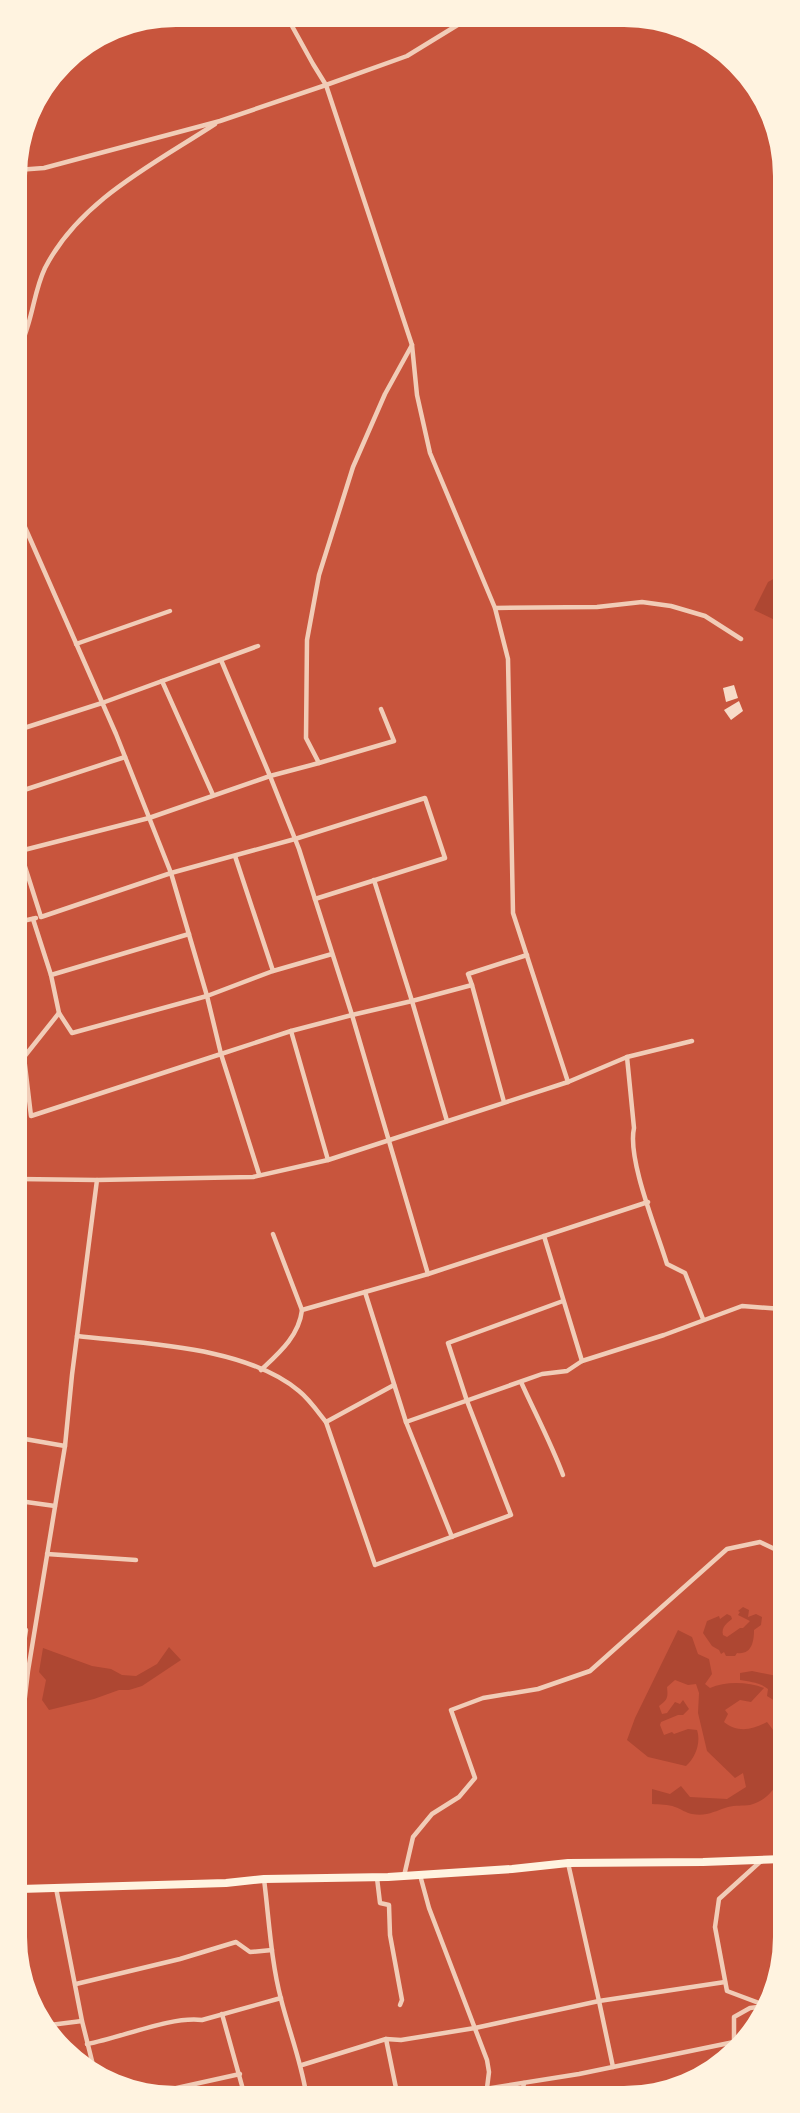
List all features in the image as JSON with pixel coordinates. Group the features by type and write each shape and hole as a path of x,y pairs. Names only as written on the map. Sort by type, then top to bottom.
{"main road":[{"path":"27,1889 226,1883 264,1879 377,1878 568,1863 773,1859"}],"street":[{"path":"293,27 326,85 412,345 417,396 430,453 495,608 508,659 513,913 568,1082"},
{"path":"27,169 44,168 220,121 407,56 454,27"},
{"path":"27,327 35,291 46,266 70,233 111,191 220,121"},
{"path":"319,763 306,738 306,727 307,640 319,575 353,467 385,394 412,345"},
{"path":"27,532 125,757 171,873 207,996 221,1054 260,1174"},
{"path":"495,608 597,607 642,602 671,606 705,616 741,639"},
{"path":"76,644 170,611"},
{"path":"27,727 102,703 258,646"},
{"path":"221,660 295,839 352,1015 428,1274"},
{"path":"162,681 213,795"},
{"path":"27,849 149,818 270,776 393,741 381,709"},
{"path":"27,789 125,757"},
{"path":"27,920 171,873 295,839 425,798 445,858 315,899"},
{"path":"235,855 273,972"},
{"path":"27,873 41,916"},
{"path":"374,880 447,1121"},
{"path":"33,919 51,975 59,1012 72,1033 207,996 332,954"},
{"path":"51,975 189,934"},
{"path":"504,1102 468,974 527,955"},
{"path":"27,1083 31,1116 291,1031 472,985"},
{"path":"27,1054 59,1012"},
{"path":"291,1031 328,1160"},
{"path":"27,1179 253,1177 328,1160 568,1082 627,1057 692,1041"},
{"path":"627,1057 634,1128 631,1138 648,1202 667,1264 685,1273 703,1319"},
{"path":"27,1663 65,1446 97,1180"},
{"path":"302,1310 428,1274 648,1202"},
{"path":"261,1370 281,1351 301,1323 302,1310 273,1234"},
{"path":"544,1236 582,1361"},
{"path":"365,1292 406,1422 452,1537"},
{"path":"77,1336 189,1349 237,1360 300,1391 326,1422 375,1565 511,1515 467,1401 448,1343 563,1301"},
{"path":"406,1422 542,1374 567,1371 582,1361 664,1335 742,1306 773,1308"},
{"path":"521,1382 539,1422 549,1437 563,1475"},
{"path":"326,1422 394,1385"},
{"path":"27,1439 65,1446"},
{"path":"27,1502 55,1506"},
{"path":"404,1876 413,1837 432,1814 459,1797 475,1778 451,1710 483,1698 538,1689 590,1671 727,1549 760,1542 773,1548"},
{"path":"47,1554 136,1560"},
{"path":"757,2003 727,1991 715,1927 719,1899 762,1860"},
{"path":"568,1863 613,2067"},
{"path":"420,1875 429,1908 487,2060 489,2072 487,2086"},
{"path":"377,1878 380,1903 390,1905 390,1935 402,2000 400,2005"},
{"path":"264,1879 272,1950 281,1998 302,2065 305,2086"},
{"path":"57,1888 91,2060"},
{"path":"76,1984 180,1959 236,1942 250,1952 272,1950"},
{"path":"302,2065 386,2039 401,2040 475,2028 599,2001 725,1982"},
{"path":"87,2044 158,2026 195,2019 202,2020 281,1998"},
{"path":"734,2037 734,2017 755,2007"},
{"path":"222,2014 243,2086"},
{"path":"56,2024 82,2021"},
{"path":"386,2039 396,2086"},
{"path":"502,2086 579,2074 728,2043"},
{"path":"188,2086 240,2074"}],"shaded area":[{"path":"773,579 773,619 754,610 768,582"},
{"path":"743,1607 749,1610 748,1617 756,1614 762,1617 761,1625 754,1630 749,1650 737,1653 735,1656 726,1656 724,1652 721,1654 703,1633 707,1621 719,1616 720,1619 727,1614 731,1616 732,1619 723,1630 723,1635 727,1637 750,1621 738,1615 740,1612 738,1611"},
{"path":"678,1630 692,1637 698,1654 709,1659 712,1674 705,1684 710,1688 737,1683 764,1688 751,1702 740,1700 725,1710 728,1714 724,1722 734,1728 745,1729 767,1722 773,1730 773,1790 764,1799 750,1805 731,1806 702,1815 670,1805 652,1804 652,1789 670,1794 681,1786 690,1797 727,1799 746,1787 743,1773 735,1778 707,1751 698,1713 699,1693 696,1684 688,1685 675,1680 667,1687 667,1698 659,1706 662,1714 667,1713 675,1702 680,1704 683,1700 689,1709 683,1715 661,1722 660,1725 664,1735 688,1729 697,1730 697,1749 686,1766 648,1757 627,1740 635,1718"},
{"path":"169,1647 181,1660 142,1686 119,1690 49,1710 42,1700 46,1680 39,1672 43,1648 92,1666 111,1669 122,1675 136,1676 157,1664"},
{"path":"752,1671 773,1675 773,1700 767,1696 768,1689 740,1680 740,1673"}],"building":[{"path":"734,685 738,698 726,702 723,688"},
{"path":"739,701 743,711 731,720 724,710"}]}
